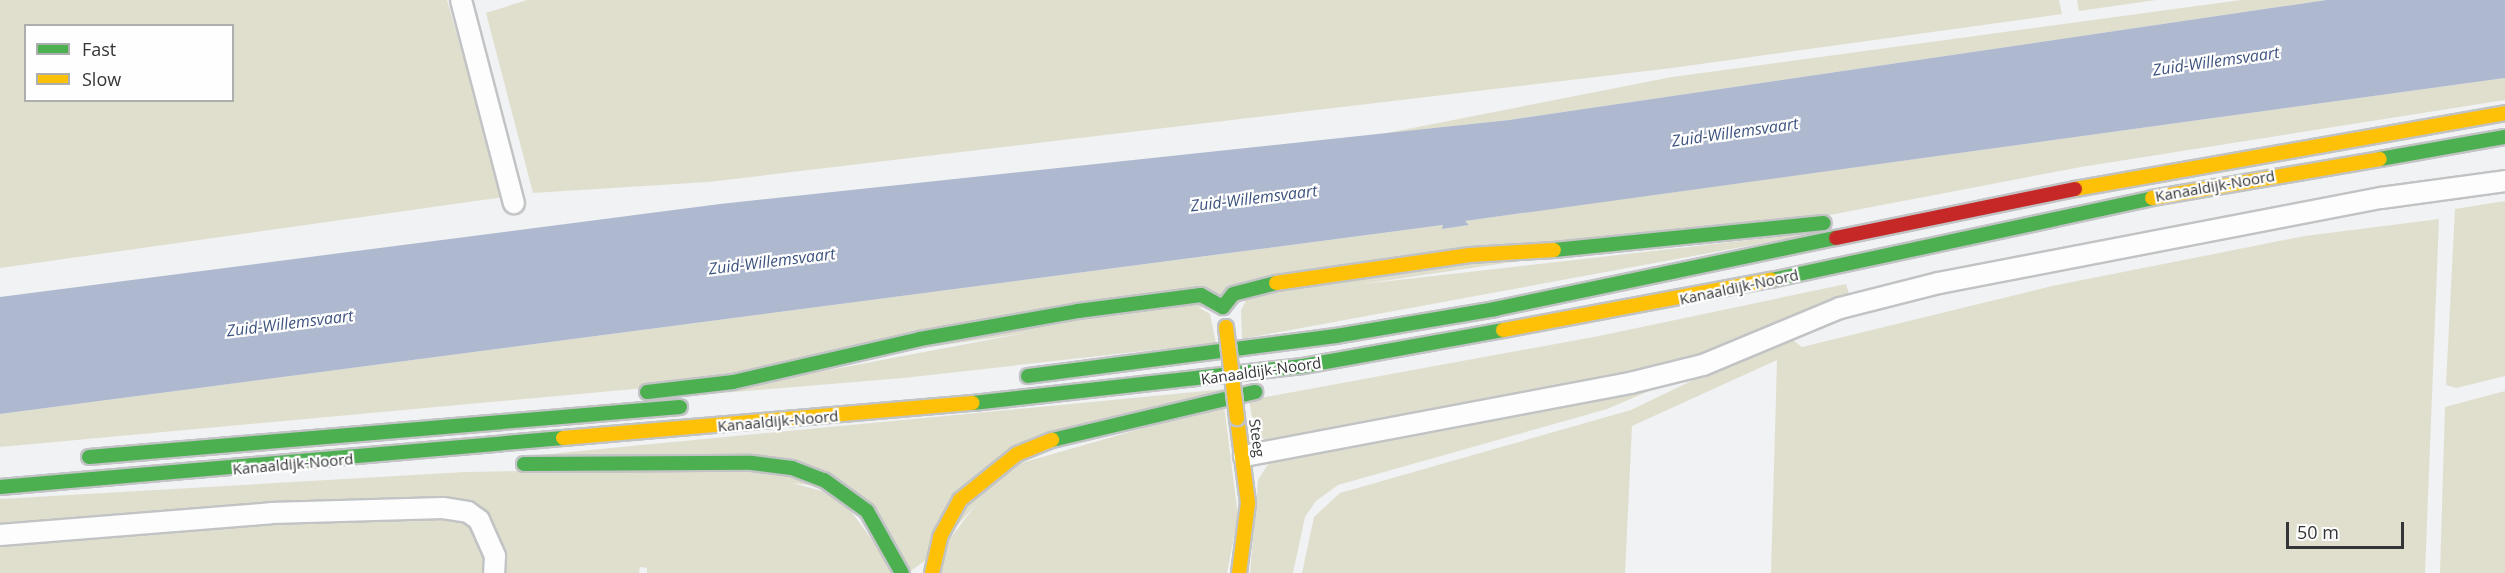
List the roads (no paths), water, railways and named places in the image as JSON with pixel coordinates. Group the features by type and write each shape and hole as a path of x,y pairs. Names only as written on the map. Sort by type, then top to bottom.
{"main road":[{"name":"Kanaaldijk-Noord","path":"1012,377 1336,336 1495,309 2236,158 2505,113"},
{"name":"Kanaaldijk-Noord","path":"0,487 394,456 1102,392 1440,345 1729,290 2145,199 2505,137"},
{"path":"630,394 733,382 921,339 1078,311 1201,295 1223,307 1233,294 1252,287 1470,255 1624,245 1837,221 1963,213"},
{"name":"Steeg","path":"1223,307 1244,456 1247,538 1239,573"},
{"path":"1314,380 1392,364 1440,345"},
{"path":"932,573 940,537 960,500 978,480 1017,454 1060,437 1270,389"},
{"path":"463,425 606,397"},
{"name":"Kanaaldijk-Noord","path":"71,459 690,406"},
{"path":"394,456 437,464"},
{"path":"507,464 752,463 792,468 824,480 867,511 883,532 902,573"}],"street":[{"path":"461,0 514,203"},
{"path":"1244,456 1630,383 1703,364 1840,308 1939,283 2370,200 2505,181"},
{"path":"0,535 271,513 443,508 468,512 479,519 495,556 494,573"}],"water":[{"name":"Zuid-Willemsvaart","path":"2326,0 2505,0 2505,78 1465,221 1469,225 1442,229 1443,225 0,414 0,297 720,204 1509,120"}]}
